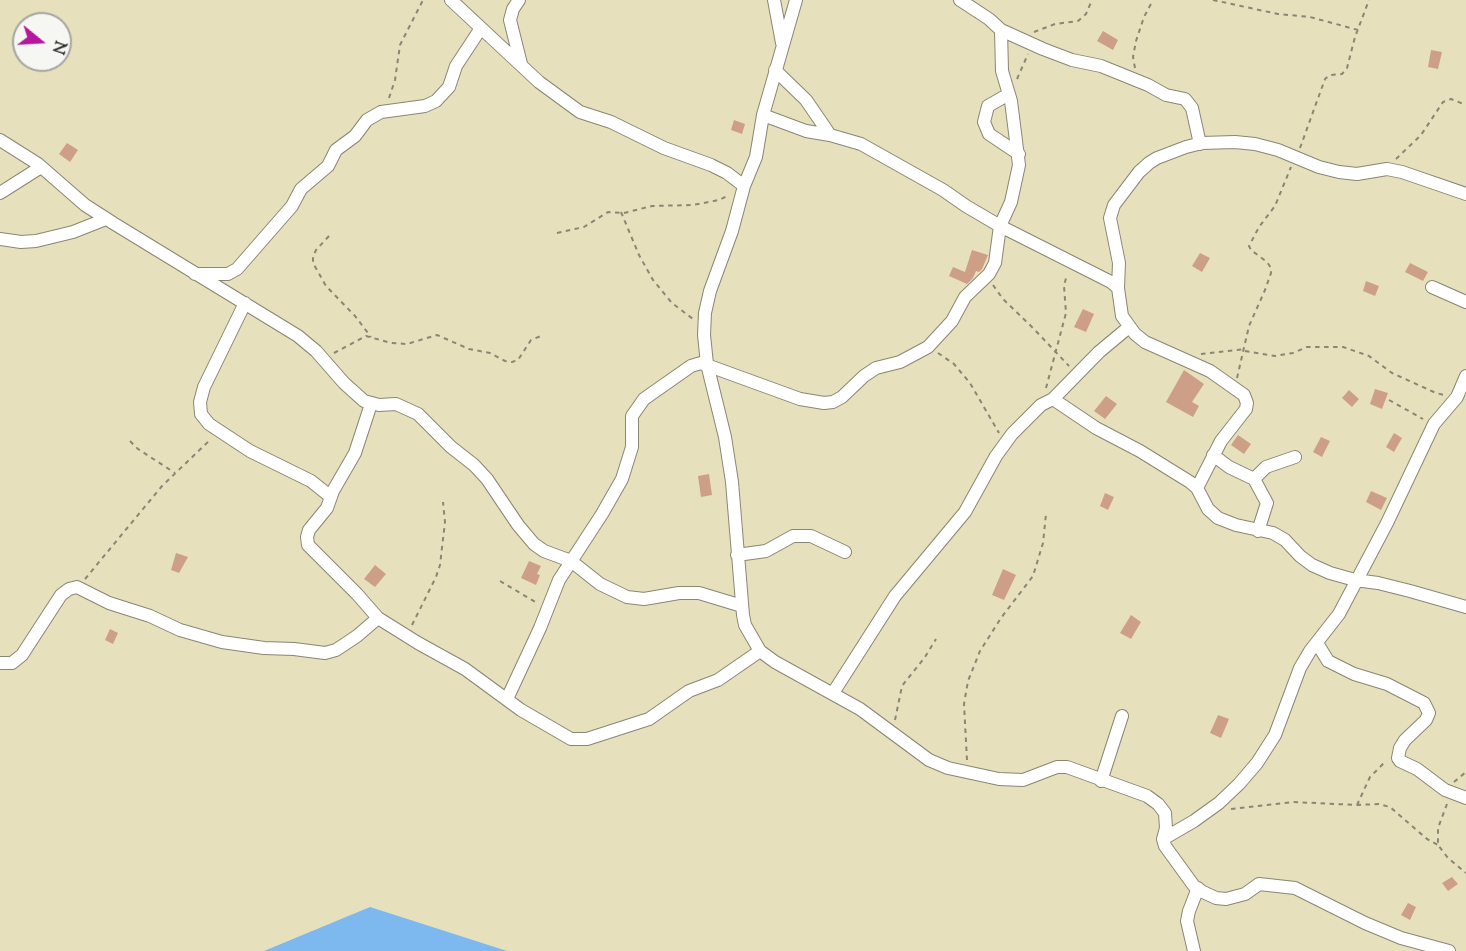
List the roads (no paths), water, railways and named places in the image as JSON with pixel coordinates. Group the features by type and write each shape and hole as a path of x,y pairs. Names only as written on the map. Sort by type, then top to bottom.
{"street":[{"path":"451,0 539,81 580,112 611,123 664,148 711,165 741,184"},
{"path":"519,0 510,20 522,66"},
{"path":"774,0 782,45"},
{"path":"796,0 764,115 756,157 741,184 732,231 710,291 704,322 707,364 729,461 742,606 746,626 760,651 774,662 861,709 929,760 968,774 999,779 1023,780 1057,767 1067,767 1137,792 1158,804 1165,813 1163,839 1170,854 1198,888 1216,898 1245,894 1259,884 1295,888 1401,938 1449,951"},
{"path":"960,0 1001,30 1060,56 1101,66 1166,95 1187,100 1192,108 1200,144"},
{"path":"194,274 228,274 237,269 292,206 301,189 328,166 336,150 355,136 367,120 381,112 425,106 435,101 449,87 456,66 481,28"},
{"path":"507,699 559,580 602,514 627,467 632,447 631,420 638,405 660,386 699,363 800,399 824,403 833,402 876,368 900,363 928,347 952,321 965,297 990,274 999,244 1000,226 1011,202 1018,172 1019,154 1002,71 1001,30"},
{"path":"776,70 806,100 830,135"},
{"path":"1008,92 988,106 984,122 988,134 1019,154"},
{"path":"764,115 806,131 861,144 1000,226 1035,242 1068,262 1099,275 1119,288"},
{"path":"0,140 41,167 85,205 106,219 298,336 321,356 344,383 370,404 396,404 418,414 487,479 518,525 544,551 571,561 600,584 627,597 644,599 679,593 699,593 742,606"},
{"path":"1197,488 1213,455 1246,409 1247,403 1244,395 1210,371 1145,342 1129,327 1122,316 1119,263 1110,218 1114,205 1139,172 1157,158 1200,144 1235,142 1278,150 1294,159 1348,173 1357,174 1382,169 1402,172 1466,194"},
{"path":"0,193 41,167"},
{"path":"0,239 21,242 36,241 73,232 106,219"},
{"path":"1432,287 1466,302"},
{"path":"245,303 209,377 200,402 204,418 250,450 311,481 331,497"},
{"path":"833,693 895,596 965,512 1005,444 1041,405 1053,399 1108,344 1129,327"},
{"path":"1163,839 1210,809 1239,784 1257,763 1275,735 1300,668 1310,651 1339,614 1387,523 1434,424 1461,399 1466,376"},
{"path":"1053,399 1096,428 1155,460 1197,488 1208,509 1218,518 1258,531 1273,533 1286,540 1300,556 1312,565 1355,580 1378,583 1466,607"},
{"path":"370,404 359,444 327,508 309,530 308,542 378,618 406,636 465,669 507,699 571,739 586,739 649,719 689,691 718,680 760,651"},
{"path":"1213,455 1229,467 1254,479 1267,504 1258,531"},
{"path":"1254,479 1266,467 1295,457"},
{"path":"737,555 766,551 793,536 811,536 845,552"},
{"path":"0,663 10,664 22,656 61,595 77,587 109,603 150,616 180,630 222,642 264,648 325,653 336,650 378,618"},
{"path":"1317,643 1328,662 1354,674 1387,684 1416,698 1428,707 1429,713 1426,720 1405,740 1398,758 1452,793 1466,798"},
{"path":"1101,781 1122,716"},
{"path":"1194,951 1187,921 1198,888"}],"water":[{"path":"370,907 507,951 264,951"}]}
